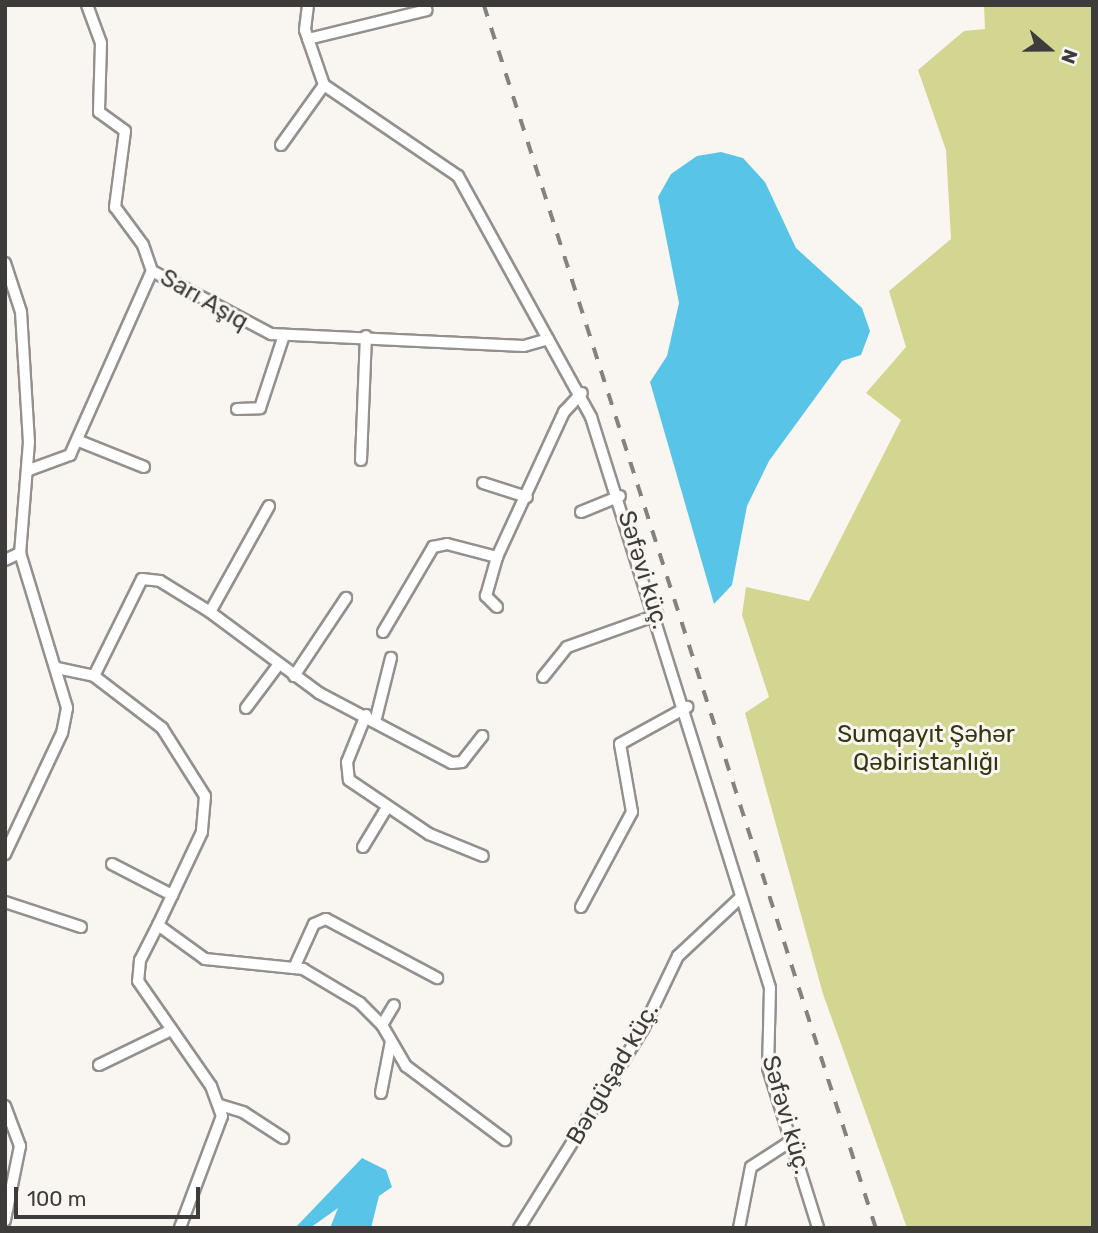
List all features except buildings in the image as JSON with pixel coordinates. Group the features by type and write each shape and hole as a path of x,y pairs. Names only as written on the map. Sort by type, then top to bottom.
{"street":[{"name":"Sarı Aşıq","path":"87,5 101,43 99,112 125,131 115,207 143,245 152,271 254,329 284,335 366,336 524,346 548,338"},
{"path":"281,145 324,85 308,39 308,5"},
{"path":"308,39 426,10"},
{"name":"Səfəvi küç.","path":"324,85 458,176 548,338 582,393 620,496 687,707 769,988 766,1054 818,1228"},
{"path":"5,263 16,286 29,470 20,553 57,668 66,721 5,854"},
{"path":"29,470 59,463 79,441 152,271"},
{"path":"5,293 16,286"},
{"path":"237,409 260,408 284,335"},
{"path":"361,460 366,336"},
{"path":"497,607 486,596 497,557 564,412 582,393"},
{"path":"79,441 144,467"},
{"path":"484,483 527,497"},
{"path":"581,512 620,496"},
{"path":"210,612 269,506"},
{"path":"383,632 433,547 447,544 497,557"},
{"path":"5,560 20,553"},
{"path":"94,676 142,579 160,582 210,612 294,676 452,763 461,762 482,736"},
{"path":"294,676 346,598"},
{"path":"543,677 567,648 657,615"},
{"path":"391,658 371,717 346,771 386,809 483,856"},
{"path":"246,708 279,664"},
{"path":"57,668 94,676 172,738 205,796 202,832 137,972 169,1031 220,1105 243,1112 283,1138"},
{"path":"581,906 632,812 620,744 687,707"},
{"path":"363,847 386,809"},
{"path":"112,864 172,895"},
{"name":"Bərgüşad küç.","path":"519,1228 638,1038 678,956 741,897"},
{"path":"5,902 81,927"},
{"path":"294,968 314,924 326,919 437,978"},
{"path":"158,925 205,959 294,968 360,1003 382,1025 406,1066 505,1140"},
{"path":"382,1025 394,1005"},
{"path":"99,1065 169,1031"},
{"path":"381,1093 391,1041"},
{"path":"180,1228 217,1131 220,1105"},
{"path":"5,1106 19,1135 18,1169 5,1220"},
{"path":"739,1228 751,1167 791,1141"},
{"path":"5,1165 18,1169"}],"green space":[{"name":"Sumqayıt Şəhər Qəbiristanlığı","path":"984,5 1093,5 1093,1228 907,1228 823,994 745,713 769,697 742,615 746,587 809,601 901,420 866,393 906,347 889,291 951,239 946,150 918,70 964,31 985,29"}],"water":[{"path":"721,152 743,158 765,182 796,248 862,308 870,331 861,355 842,361 769,461 747,506 732,585 714,604 650,382 667,356 679,303 658,197 671,174 697,156"},
{"path":"362,1158 386,1170 392,1187 379,1196 371,1228 330,1228 338,1208 310,1228 295,1228"}],"railway":[{"path":"484,5 876,1228"}]}
